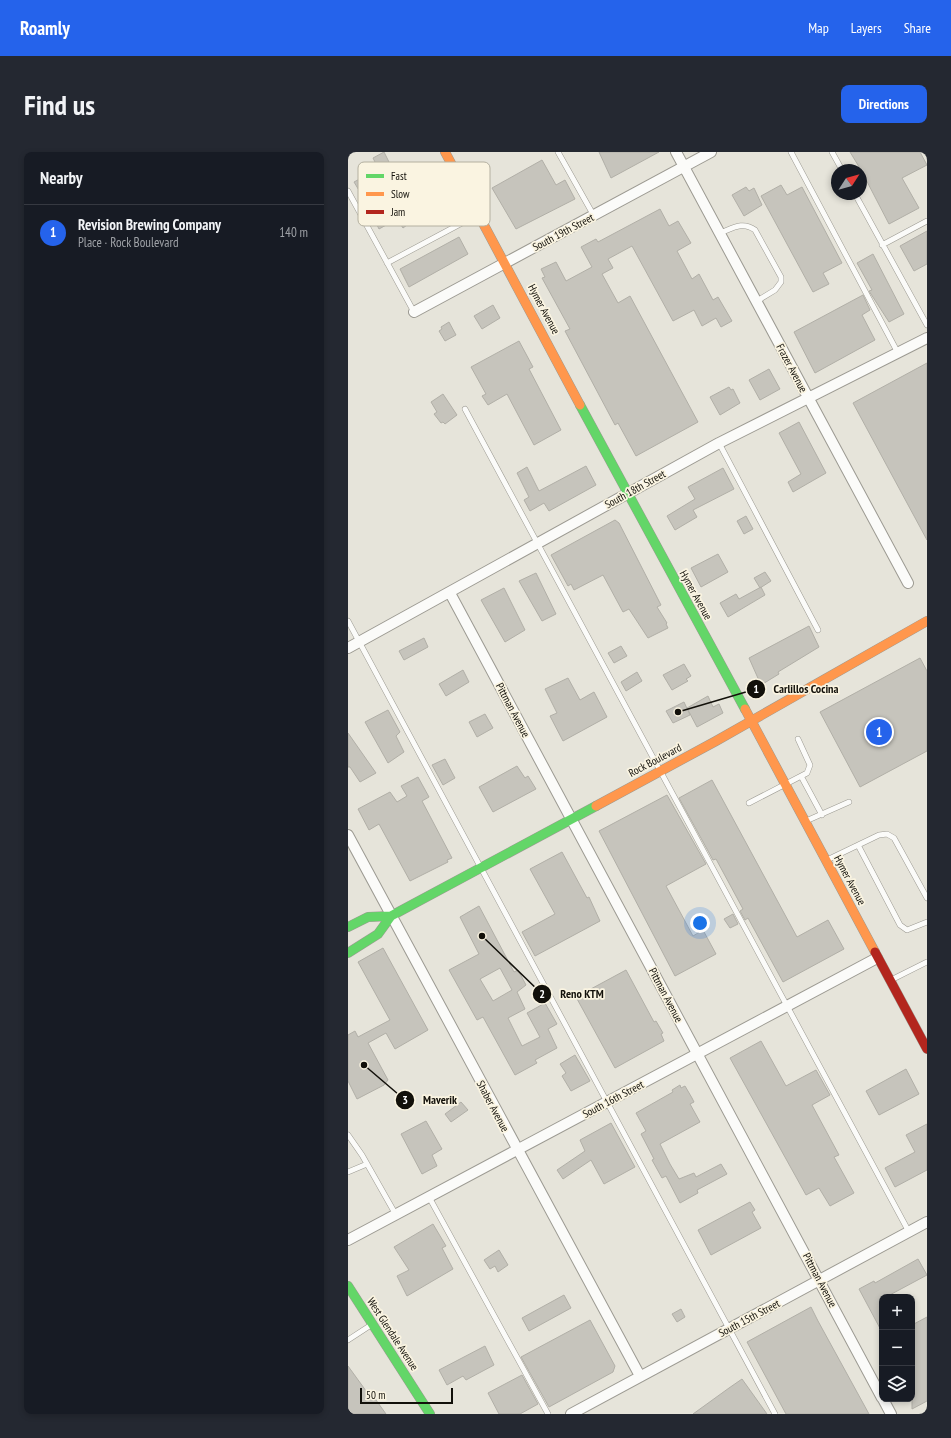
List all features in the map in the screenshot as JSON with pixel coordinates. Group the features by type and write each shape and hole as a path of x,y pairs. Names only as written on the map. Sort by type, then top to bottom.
{"street":[{"name":"Hymer Avenue","path":"445,152 450,162"},
{"name":"Frazer Avenue","path":"676,152 908,583"},
{"name":"South 19th Street","path":"414,312 711,152"},
{"name":"Hymer Avenue","path":"485,226 506,263 627,494 786,784 877,958 924,1035 927,1049"},
{"name":"South 18th Street","path":"348,648 719,444 808,397 927,338"},
{"name":"Pittman Avenue","path":"450,593 879,1392"},
{"name":"Rock Boulevard","path":"348,927 368,917 391,916 752,721 927,621"},
{"name":"Shaber Avenue","path":"348,835 640,1376"},
{"name":"Rock Boulevard","path":"348,953 376,937 383,930 391,916"},
{"name":"South 16th Street","path":"348,1240 877,958"},
{"name":"South 15th Street","path":"571,1414 927,1222"},
{"name":"West Glendale Avenue","path":"350,1293 372,1324 430,1414"},
{"name":"Pittman Avenue","path":"884,1402 891,1414"}],"lane":[{"path":"558,152 594,216"},
{"path":"791,152 898,353"},
{"path":"832,152 839,164"},
{"path":"348,191 358,209"},
{"path":"858,200 927,325"},
{"path":"882,245 927,221"},
{"path":"720,234 741,225 751,227 755,230 781,277 782,282 757,301"},
{"path":"367,226 414,312"},
{"path":"387,263 456,226"},
{"path":"465,409 909,1232"},
{"path":"719,444 818,630"},
{"path":"348,621 775,1414"},
{"path":"749,803 808,773 810,765 798,739"},
{"path":"801,776 822,815"},
{"path":"805,822 849,802"},
{"path":"826,860 879,835 887,834 894,838 927,898"},
{"path":"858,845 900,925 907,930 927,922"},
{"path":"890,980 927,962"},
{"path":"348,1135 396,1214"},
{"path":"348,1172 367,1164"},
{"path":"429,1197 548,1414"},
{"path":"348,1340 372,1324"}],"building":[{"path":"384,152 389,162 375,162 373,158"},
{"path":"599,152 659,152 611,178"},
{"path":"850,152 920,152 927,165 902,178 919,208 889,224 867,182 867,164 857,164"},
{"path":"542,160 556,185 565,180 575,199 516,229 492,188"},
{"path":"358,180 358,189 354,182"},
{"path":"781,185 787,195 802,187 842,263 823,273 829,284 813,292 761,196"},
{"path":"746,187 749,191 754,188 762,205 744,216 732,195"},
{"path":"660,209 669,226 678,221 691,243 677,251 692,279 699,274 713,300 718,297 732,321 721,327 716,318 702,326 694,310 673,321 632,246 608,259 613,268 602,274 618,303 630,296 698,422 636,456 618,423 615,425 565,331 570,329 542,278 545,277 541,269 556,262 566,281 592,267 581,247 596,239 598,242"},
{"path":"378,226 384,226 379,229"},
{"path":"927,231 927,264 914,271 900,246"},
{"path":"459,237 468,254 409,287 400,269"},
{"path":"873,254 904,314 889,322 869,291 872,290 857,263"},
{"path":"863,295 870,310 862,315 875,340 815,373 794,332"},
{"path":"493,305 500,318 482,329 474,316"},
{"path":"449,322 456,335 445,341 439,331 442,329 441,327"},
{"path":"519,341 533,367 529,369 561,430 534,445 507,394 488,405 482,396 486,394 471,367"},
{"path":"927,363 927,540 853,403"},
{"path":"769,369 780,389 760,400 749,380"},
{"path":"729,387 731,390 733,389 740,403 720,415 710,397"},
{"path":"443,394 457,415 445,424 443,422 441,423 434,414 437,412 431,402"},
{"path":"799,422 826,473 793,492 788,482 801,474 779,433"},
{"path":"586,466 596,485 549,511 544,503 530,511 524,500 529,497 517,473 527,467 539,491"},
{"path":"723,468 734,489 693,510 697,517 675,530 667,516 695,499 688,487"},
{"path":"746,516 753,529 744,534 737,521"},
{"path":"615,520 619,523 661,605 657,607 667,623 668,628 648,638 629,609 623,612 603,575 574,590 571,584 568,586 551,555"},
{"path":"718,554 728,572 701,587 691,568"},
{"path":"765,572 771,581 760,588 754,578"},
{"path":"536,573 556,614 542,621 519,581"},
{"path":"761,587 765,595 728,617 720,603 736,594 739,599"},
{"path":"504,588 525,630 505,642 481,600"},
{"path":"809,626 819,647 778,672 779,674 761,685 749,658"},
{"path":"424,638 428,647 404,660 399,651"},
{"path":"621,646 627,656 614,663 608,653"},
{"path":"920,658 927,671 927,751 860,787 820,712"},
{"path":"684,664 691,676 686,679 688,681 672,690 663,675"},
{"path":"463,670 469,682 446,696 439,684"},
{"path":"637,672 642,681 626,691 621,682"},
{"path":"568,678 580,700 594,692 607,717 563,741 550,716 557,713 545,689"},
{"path":"708,696 713,707 719,704 723,713 697,727 687,708"},
{"path":"684,702 690,715 673,723 666,711"},
{"path":"388,710 400,732 396,736 404,752 388,763 365,722"},
{"path":"485,714 493,728 477,737 469,722"},
{"path":"348,733 376,773 360,782 350,767 348,767"},
{"path":"445,759 455,778 443,785 432,765"},
{"path":"517,766 525,778 528,776 536,789 493,812 479,787"},
{"path":"418,777 429,797 422,801 452,858 447,860 448,862 410,881 379,824 369,830 358,809 390,792 397,802 407,796 401,786"},
{"path":"712,780 797,937 828,920 844,949 783,982 748,918 745,920 740,911 743,909 716,859 713,860 679,798"},
{"path":"667,795 706,864 666,886 693,936 703,930 716,954 675,976 599,831"},
{"path":"562,852 587,898 589,897 600,921 535,956 522,932 555,914 530,869"},
{"path":"479,906 514,972 518,970 526,985 517,992 525,1009 508,1018 522,1046 540,1037 527,1013 545,1003 557,1024 548,1029 557,1048 535,1060 537,1063 515,1075 483,1017 477,1020 449,970 479,954 460,917","holes":["500,968 512,990 493,1001 480,979"]},
{"path":"733,914 738,924 730,928 724,919"},
{"path":"383,948 428,1030 395,1049 386,1033 368,1043 388,1080 384,1085 357,1099 348,1081 348,1035 355,1031 358,1037 390,1020 358,962"},
{"path":"626,970 654,1022 656,1021 663,1033 661,1034 664,1041 615,1068 576,997"},
{"path":"761,1041 786,1086 816,1070 830,1095 812,1105 839,1155 834,1157 854,1193 830,1206 819,1188 806,1195 730,1058"},
{"path":"575,1055 590,1081 571,1091 562,1076 566,1073 560,1064"},
{"path":"906,1069 919,1094 879,1115 866,1091"},
{"path":"680,1085 681,1088 685,1086 692,1098 694,1102 690,1104 700,1122 660,1144 670,1164 679,1179 694,1173 696,1177 721,1164 727,1174 697,1190 698,1193 680,1203 666,1176 662,1178 652,1160 654,1159 641,1134 646,1131 636,1113 673,1092 672,1090"},
{"path":"461,1102 468,1110 451,1122 445,1114"},
{"path":"426,1121 442,1149 432,1155 437,1166 422,1174 401,1134"},
{"path":"611,1123 635,1167 604,1184 591,1160 563,1179 557,1170 585,1151 580,1140"},
{"path":"927,1124 927,1170 895,1187 885,1168 915,1152 906,1135"},
{"path":"750,1202 755,1210 752,1212 761,1228 711,1255 698,1230"},
{"path":"433,1224 446,1246 442,1248 453,1269 407,1296 397,1276 409,1270 394,1247"},
{"path":"499,1250 508,1265 498,1272 495,1266 490,1269 484,1260"},
{"path":"918,1259 927,1275 892,1294 879,1294 879,1326 859,1289 874,1281 875,1283"},
{"path":"564,1295 571,1308 529,1331 522,1318"},
{"path":"811,1307 869,1414 786,1414 747,1342"},
{"path":"681,1309 685,1317 677,1322 672,1314"},
{"path":"927,1317 927,1401 912,1409 912,1402 915,1402 915,1323"},
{"path":"590,1320 615,1366 613,1372 549,1407 521,1357"},
{"path":"485,1346 494,1365 466,1380 463,1376 447,1385 439,1370"},
{"path":"348,1366 369,1395 371,1393 386,1414 348,1414"},
{"path":"522,1375 538,1404 520,1414 499,1414 488,1393"},
{"path":"742,1379 767,1414 693,1414 729,1388"}],"traffic: fast":[{"path":"580,405 745,709"},
{"path":"348,927 368,917 391,916 596,806"},
{"path":"348,953 378,934 391,916"},
{"path":"348,1286 430,1414"}],"traffic: slow":[{"path":"445,152 450,162"},
{"path":"484,226 580,405"},
{"path":"596,806 716,741 927,621"},
{"path":"745,709 875,952"}],"traffic: jam":[{"path":"875,952 927,1049"}],"place":[{"name":"Carlillos Cocina","path":"678,712"},
{"name":"Revision Brewing Company","path":"879,732"},
{"name":"Reno KTM","path":"482,936"},
{"name":"Maverik","path":"364,1065"}]}
